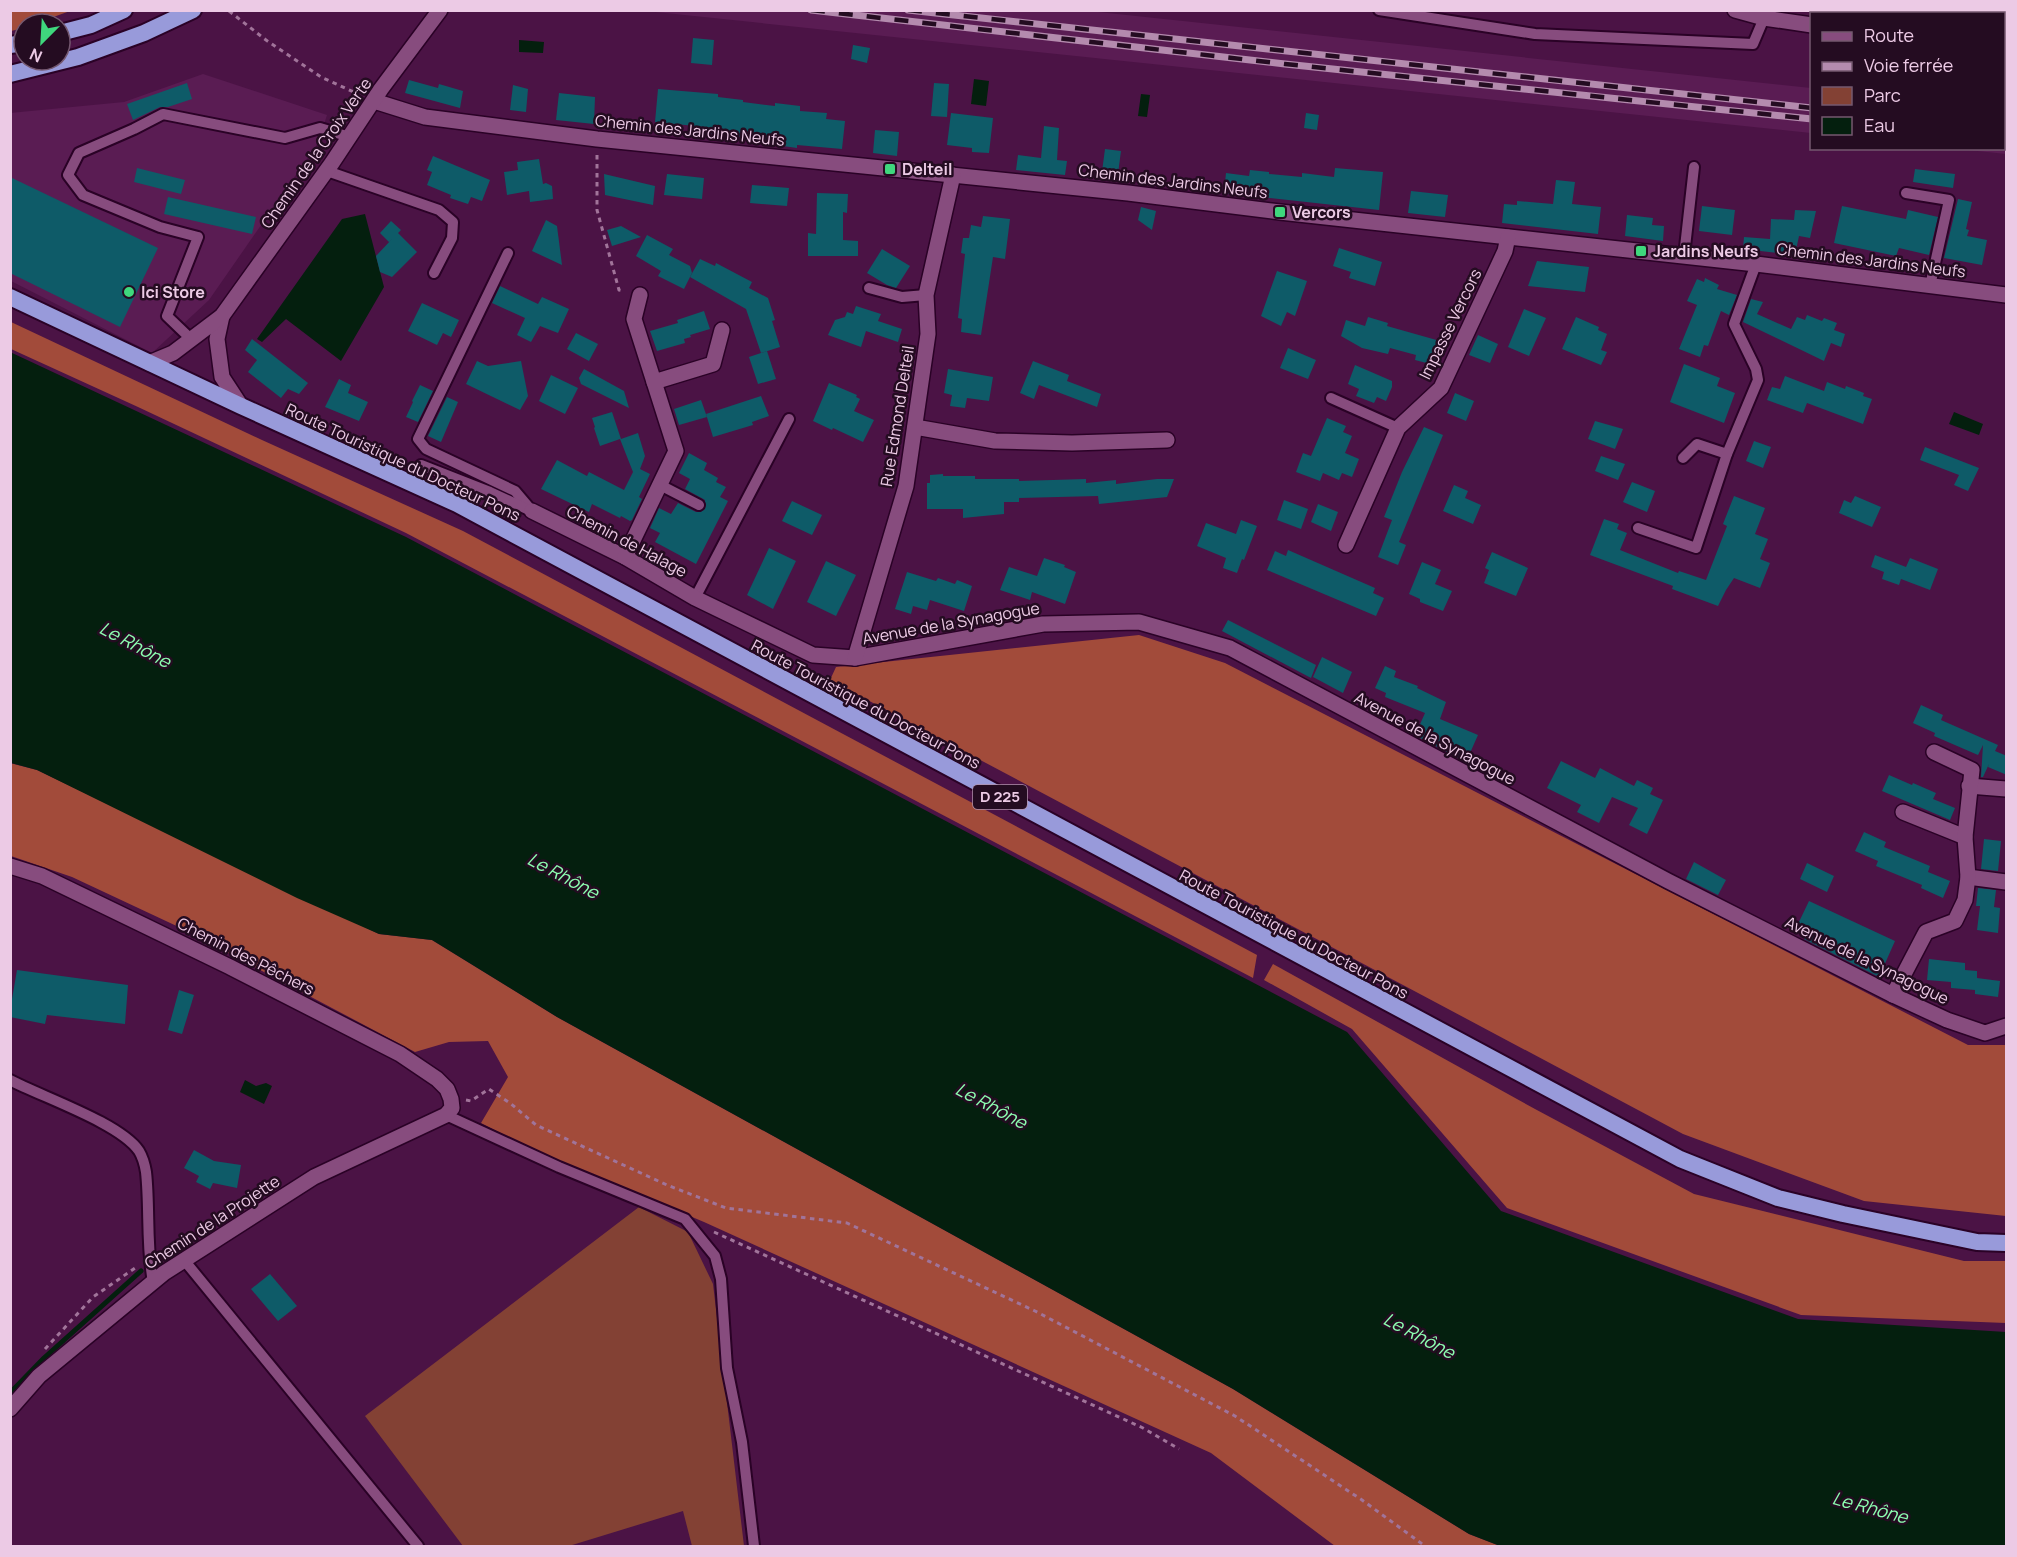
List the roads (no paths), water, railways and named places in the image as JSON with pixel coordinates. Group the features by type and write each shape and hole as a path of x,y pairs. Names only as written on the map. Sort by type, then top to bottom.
{"highway":[{"path":"72,30 91,25 124,10"},
{"path":"10,74 78,57 144,33 189,13"},
{"name":"Route Touristique du Docteur Pons","path":"10,297 241,406 457,504 1680,1160 1778,1198 1977,1242 2007,1243"}],"street":[{"name":"Chemin de la Croix Verte","path":"222,316 440,10"},
{"path":"1738,11 1764,18 1810,24"},
{"name":"Chemin des Jardins Neufs","path":"374,100 425,117 597,139 1128,193 1756,264 2007,295"},
{"name":"Rue Edmond Delteil","path":"855,658 906,486 928,334 926,295 953,176"},
{"name":"Impasse Vercors","path":"1346,545 1398,428 1441,388 1505,251 1508,237"},
{"path":"625,557 676,451 633,319 640,295"},
{"path":"149,363 173,353 222,316"},
{"path":"222,316 217,339 222,377 241,406"},
{"path":"654,382 712,364 722,330"},
{"path":"915,427 995,441 1072,443 1167,440"},
{"name":"Chemin de Halage","path":"532,511 625,557 695,598 813,655"},
{"name":"Avenue de la Synagogue","path":"813,655 855,658 1043,624 1139,622 1230,648 1657,875 1893,995 1947,1020 1985,1033 2007,1026"},
{"path":"1893,995 1926,932 1955,921 1965,900 1968,877 1965,837 1972,770 1934,752"},
{"path":"1969,786 2007,789"},
{"path":"1904,812 1965,837"},
{"name":"Chemin des Pêchers","path":"10,866 42,876 230,967 400,1054 437,1079 447,1089 452,1108 446,1115"},
{"path":"1968,877 2007,882"},
{"name":"Chemin de la Projette","path":"10,1409 39,1376 153,1282 184,1260 314,1177 446,1115"}],"lane":[{"path":"1379,10 1535,34 1753,44 1764,18"},
{"path":"192,340 167,316 198,237 160,227 83,195 68,175 79,153 163,114 285,138 320,128 350,137"},
{"path":"1684,256 1695,167"},
{"path":"327,171 439,210 453,222 452,238 434,273"},
{"path":"1906,193 1949,200 1930,285"},
{"path":"508,254 418,439 426,449 515,491 532,511"},
{"path":"1638,528 1696,548 1727,454 1758,380 1756,369 1734,324 1756,264"},
{"path":"869,288 902,297 926,295"},
{"path":"1331,398 1398,428"},
{"path":"695,598 789,419"},
{"path":"1683,458 1697,444 1727,454"},
{"name":"Chemin de Halage","path":"421,465 532,511"},
{"path":"660,485 699,505"},
{"path":"10,1080 105,1124 125,1137 139,1151 146,1170 148,1258 153,1282"},
{"path":"446,1115 559,1167 685,1219 715,1256 721,1279 727,1368 742,1442 754,1546"},
{"path":"184,1260 418,1546"}],"water":[{"path":"519,40 544,42 543,53 519,52"},
{"path":"974,79 989,81 986,106 971,104"},
{"path":"1141,94 1150,95 1147,117 1138,116"},
{"path":"365,214 384,287 341,361 286,319 262,342 257,339 342,219"},
{"name":"Le Rhône","path":"10,352 406,537 1347,1032 1501,1211 1798,1319 2006,1332 2006,1546 1500,1546 1469,1534 1233,1389 557,1017 432,940 379,934 297,898 37,770 11,763"},
{"path":"1954,412 1983,424 1979,435 1949,424"},
{"path":"245,1080 256,1086 266,1083 272,1086 264,1104 240,1092"}],"waterway":[{"path":"10,1393 44,1358 141,1271"}],"railway":[{"path":"811,10 1285,64 1810,119"},
{"path":"908,10 1810,108"}],"place":[{"name":"Delteil","path":"890,169"},
{"name":"Vercors","path":"1280,212"},
{"name":"Jardins Neufs","path":"1641,251"},
{"name":"Ici Store","path":"129,292"}]}
